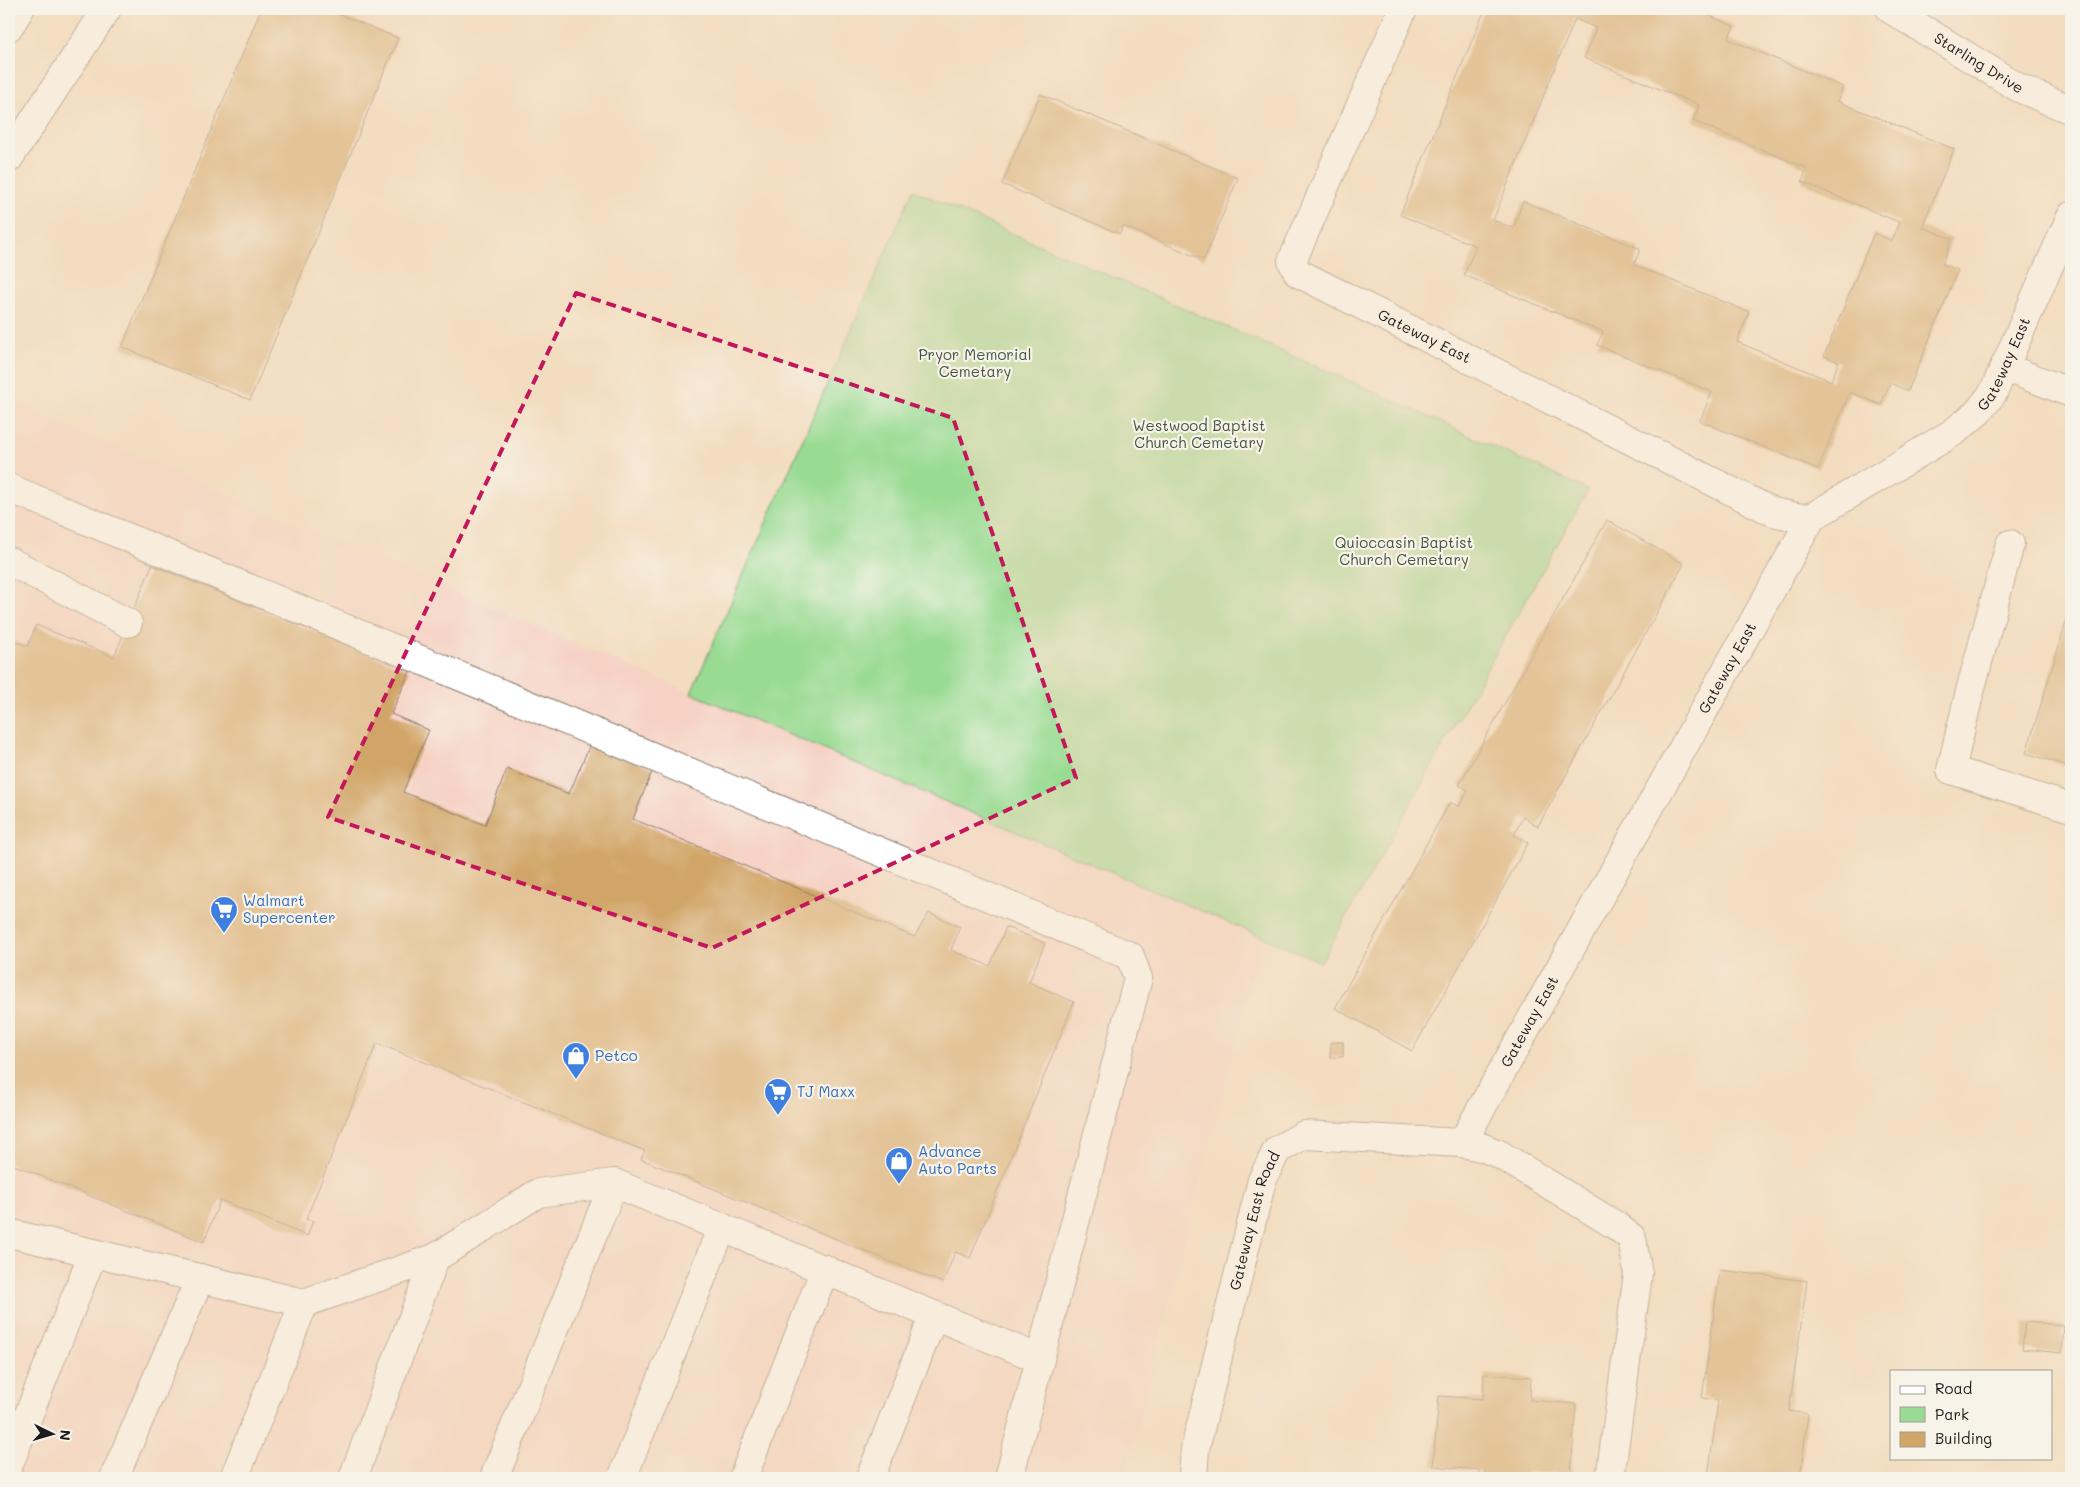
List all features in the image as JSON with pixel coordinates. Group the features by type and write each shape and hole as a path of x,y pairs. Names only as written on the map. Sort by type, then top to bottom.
{"street":[{"path":"9,27 20,9"},
{"path":"9,158 107,9"},
{"name":"Gateway East","path":"1403,9 1292,261 1298,273 1773,512 1800,518 1812,517 1954,432 1978,412 1993,393 2004,367 2062,261 2071,216"},
{"name":"Starling Drive","path":"1890,9 2019,88 2071,110"},
{"path":"2004,367 2071,393"},
{"path":"9,488 1130,956 1138,978 1009,1478"},
{"name":"Gateway East","path":"1462,1143 1812,517"},
{"path":"2010,544 1969,695 1951,770 2071,808"},
{"path":"9,561 128,623"},
{"name":"Gateway East Road","path":"1193,1478 1195,1449 1260,1189 1277,1150 1304,1135 1462,1143"},
{"path":"1462,1143 1481,1147 1499,1154 1615,1225 1632,1238 1638,1274 1610,1478"},
{"path":"9,1233 304,1303 436,1258 538,1193 614,1183 1040,1359"},
{"path":"494,1478 614,1183"},
{"path":"622,1478 722,1227"},
{"path":"9,1464 93,1253"},
{"path":"353,1478 436,1258"},
{"path":"743,1478 825,1270"},
{"path":"114,1478 200,1278"},
{"path":"234,1478 304,1303"},
{"path":"870,1478 934,1315"}],"highlighted area":[{"path":"576,293 953,418 1076,778 712,948 328,817"}],"shaded area":[{"path":"9,401 1262,937 1125,1478 9,1478"}],"green space":[{"path":"913,190 1348,380 1588,490 1321,962 691,693"}],"building":[{"path":"261,9 326,9 398,38 250,400 122,347"},
{"path":"1485,9 1694,9 1734,26 1728,39 1843,87 1837,101 1954,149 1922,227 1952,239 1942,264 1958,270 1908,391 1890,383 1881,405 1850,392 1818,469 1700,421 1712,392 1597,345 1603,332 1464,275 1476,246 1400,215","holes":["1575,19 1596,28 1584,58 1699,105 1693,121 1807,168 1802,182 1899,222 1892,241 1874,233 1824,356 1839,362 1831,381 1737,342 1749,312 1634,265 1640,249 1523,201 1513,228 1493,220"]},
{"path":"1040,94 1238,178 1204,260 1123,226 1120,234 1002,184"},
{"path":"1607,520 1684,564 1538,826 1523,817 1514,835 1528,843 1412,1051 1335,1008 1450,802 1459,807 1468,790 1459,785"},
{"path":"152,565 410,671 391,714 429,730 403,792 485,825 507,769 569,794 591,742 653,769 633,819 914,937 929,913 960,927 951,950 990,966 1006,927 1045,943 1029,982 1074,1002 970,1258 955,1252 943,1283 641,1159 645,1151 377,1043 306,1219 313,1221 307,1236 220,1200 204,1242 9,1163 9,639 28,646 36,625 114,657"},
{"path":"2071,606 2071,767 2026,753"},
{"path":"1331,1042 1343,1042 1343,1057 1330,1057"},
{"path":"1720,1270 1807,1281 1789,1411 1808,1414 1800,1478 1708,1478 1718,1400 1702,1398"},
{"path":"2025,1322 2064,1325 2062,1353 2022,1349"},
{"path":"1484,1374 1531,1377 1530,1400 1576,1404 1571,1475 1526,1472 1525,1478 1479,1478 1480,1470 1433,1466 1439,1396 1483,1399"}],"place":[{"name":"Walmart Supercenter","path":"224,934"},
{"name":"Petco","path":"576,1080"},
{"name":"TJ Maxx","path":"778,1116"},
{"name":"Advance Auto Parts","path":"899,1185"}],"park label":[{"name":"Pryor Memorial Cemetary","path":"975,364"},
{"name":"Westwood Baptist Church Cemetary","path":"1199,434"},
{"name":"Quioccasin Baptist Church Cemetary","path":"1404,552"}]}
